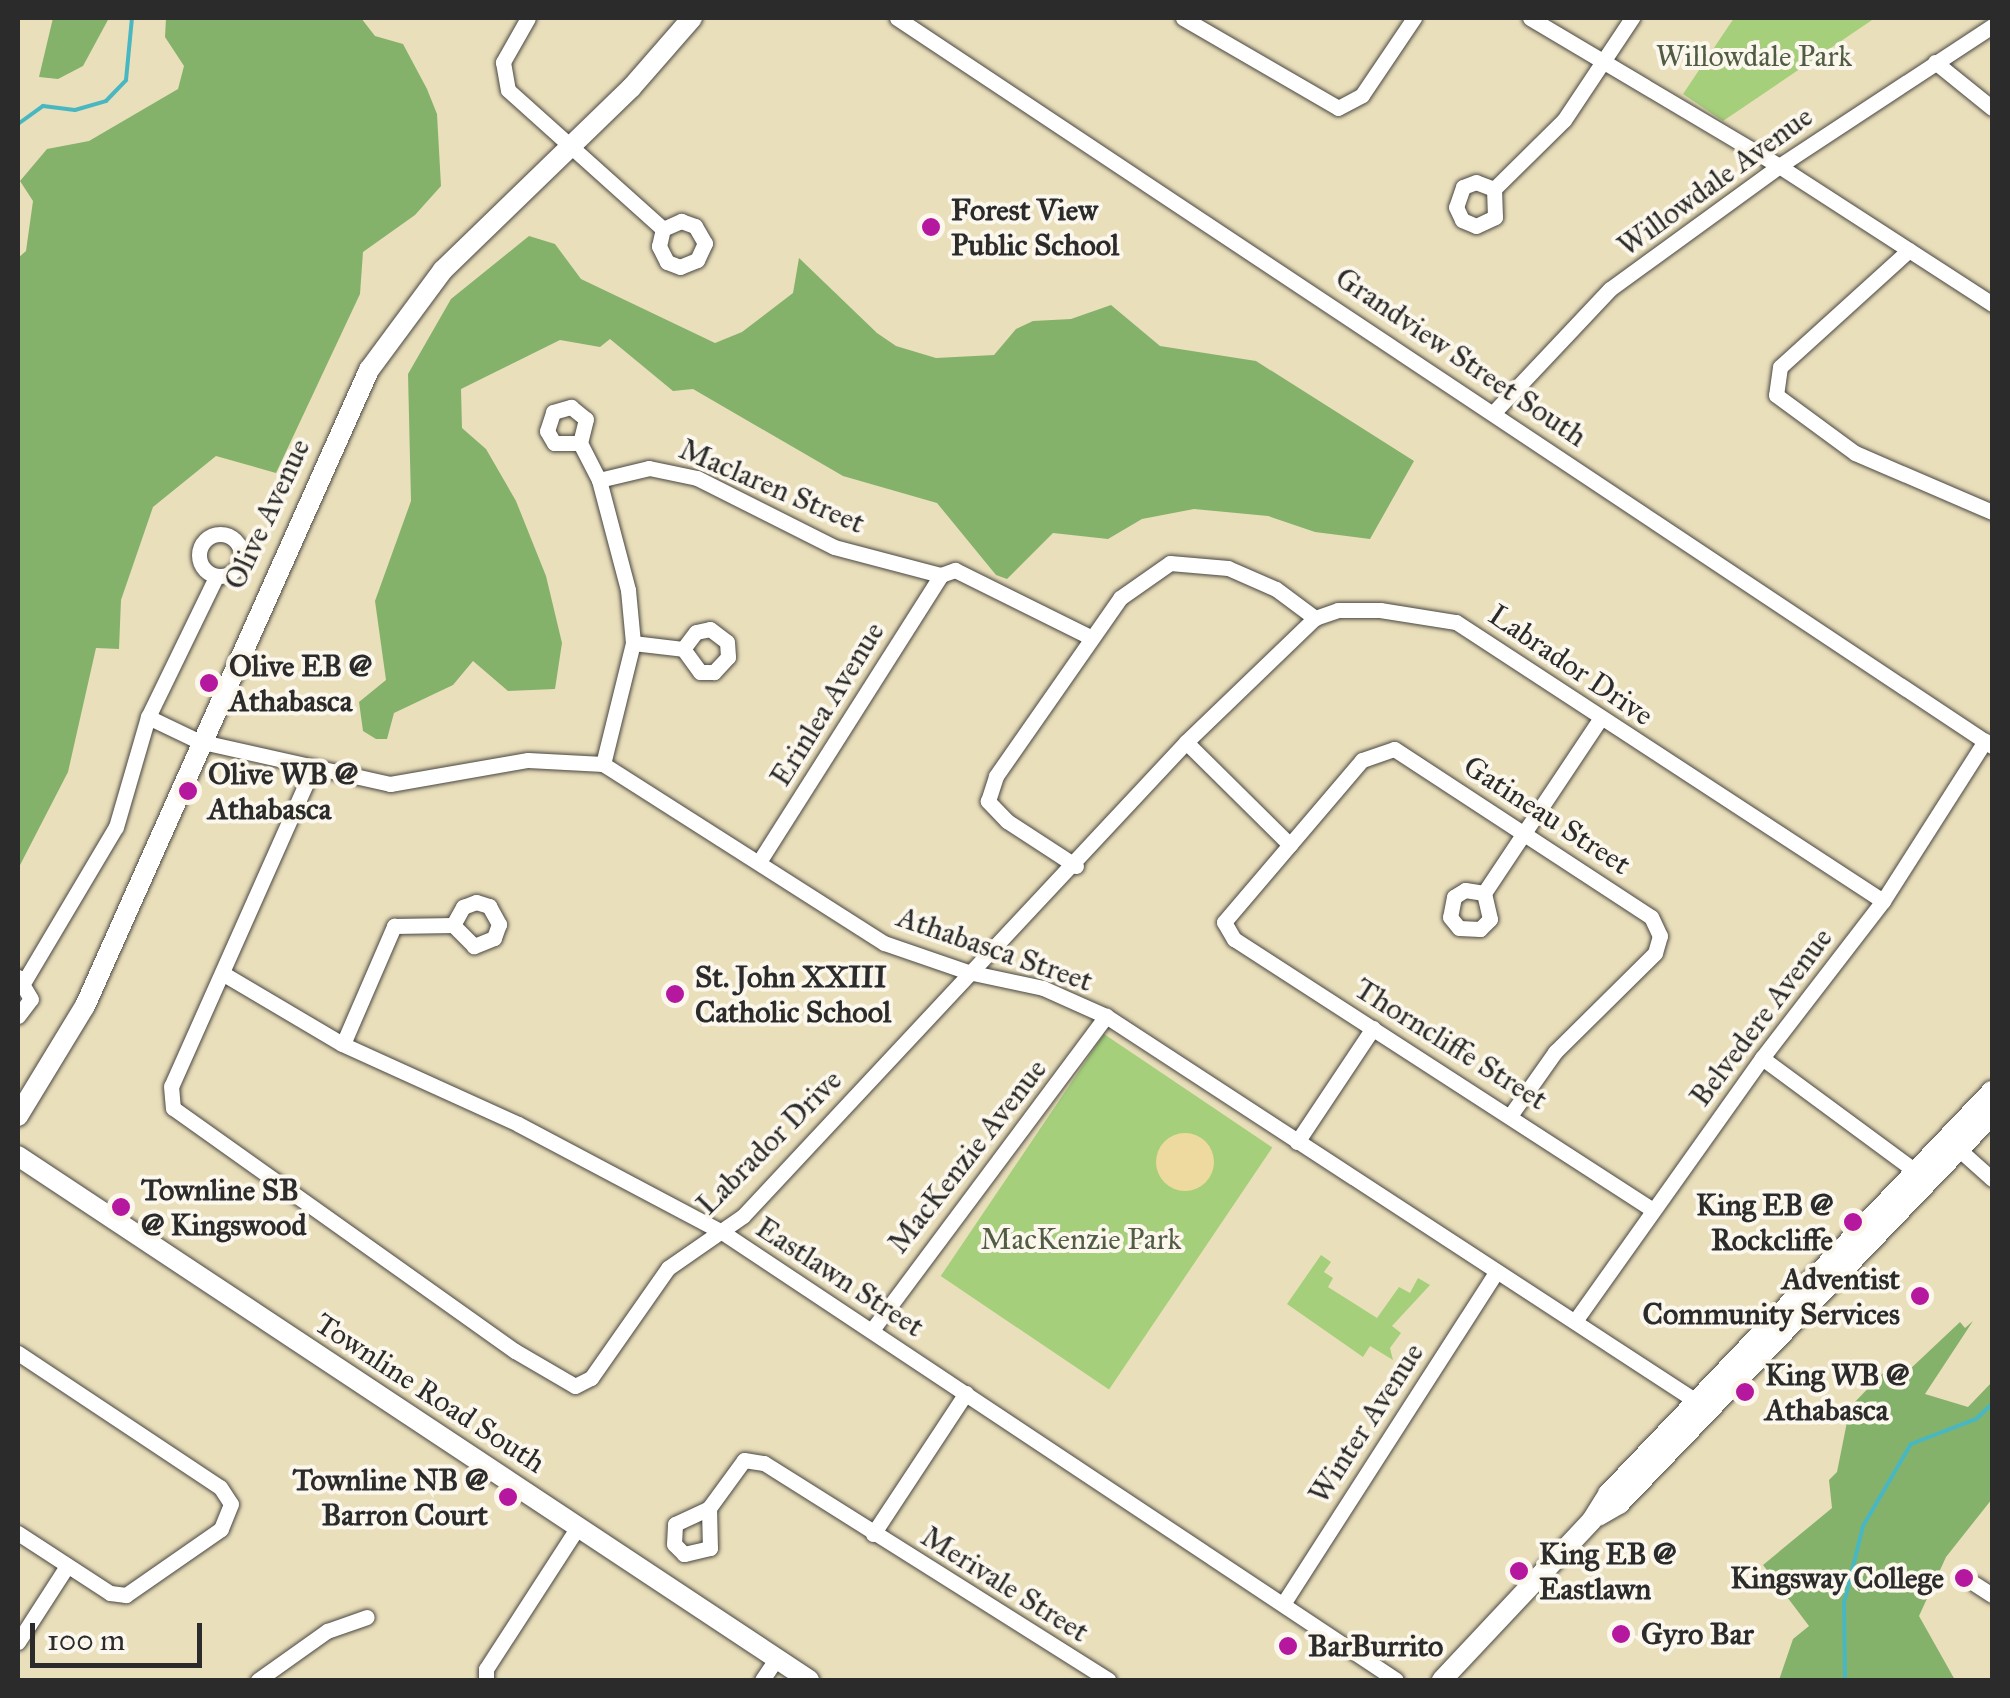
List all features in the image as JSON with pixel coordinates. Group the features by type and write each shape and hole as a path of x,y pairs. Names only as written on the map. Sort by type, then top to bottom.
{"main road":[{"name":"Olive Avenue","path":"18,1116 85,1006 198,741 368,370 443,270 569,148 692,18"},
{"path":"1954,1144 1992,1092"},
{"path":"1442,1680 1592,1520 1618,1504 1703,1406 1922,1176 1954,1144 1992,1115"},
{"name":"Townline Road South","path":"18,1156 810,1680"}],"street":[{"path":"528,18 501,78 569,148 663,229"},
{"name":"Grandview Street South","path":"896,18 1495,411 1988,744"},
{"path":"1184,18 1338,108 1362,95 1414,18"},
{"path":"1530,18 1780,166 1992,304"},
{"path":"1494,190 1555,130 1632,18"},
{"name":"Willowdale Avenue","path":"1495,411 1610,289 1780,166 1992,26"},
{"path":"1935,62 1992,108"},
{"path":"1910,250 1780,368 1776,395 1856,453 1992,512"},
{"path":"580,444 599,480 628,590 633,643 603,764"},
{"name":"Maclaren Street","path":"599,480 669,469 834,548 941,575 955,570 1088,636"},
{"path":"1076,866 1007,821 988,801 996,776 1088,636 1120,598 1170,563 1228,568 1276,589 1316,618"},
{"name":"Erinlea Avenue","path":"759,862 941,575"},
{"path":"18,1016 31,999 21,978 116,828 148,716 216,577"},
{"name":"Labrador Drive","path":"312,770 171,1086 173,1108 515,1351 575,1386 592,1378 668,1268 722,1232 968,972 1076,866 1186,742 1316,618 1338,610 1380,610 1456,622 1884,901"},
{"path":"633,643 684,649"},
{"name":"Athabasca Street","path":"148,716 198,741 312,770 390,784 528,760 603,764 884,943 968,972 1043,988 1106,1016 1703,1406"},
{"path":"1484,893 1600,719"},
{"path":"1186,742 1290,845"},
{"name":"Belvedere Avenue","path":"1575,1321 1762,1058 1884,901 1988,744"},
{"name":"Gatineau Street","path":"1290,845 1362,760 1394,749 1525,830 1651,917 1660,936 1656,953 1555,1052 1512,1113"},
{"name":"Thorncliffe Street","path":"1290,845 1224,922 1234,938 1512,1113 1653,1210"},
{"path":"343,1044 394,926 453,924"},
{"name":"Eastlawn Street","path":"222,974 343,1044 518,1124 722,1232 1396,1680"},
{"name":"MacKenzie Avenue","path":"872,1330 1106,1016"},
{"path":"1297,1142 1373,1028"},
{"path":"1762,1058 1922,1176"},
{"path":"1954,1144 1992,1179"},
{"name":"Winter Avenue","path":"1283,1604 1496,1272"},
{"path":"18,1353 220,1487 231,1504 221,1529 126,1594 110,1593 18,1533"},
{"path":"873,1534 966,1394"},
{"name":"Merivale Street","path":"709,1508 734,1469 754,1458 1108,1680"},
{"path":"486,1680 486,1669 578,1526"},
{"path":"18,1642 67,1566"},
{"path":"1975,1584 1992,1595"},
{"path":"258,1680 327,1631 366,1617"},
{"path":"762,1680 776,1659"}],"green space":[{"path":"53,18 109,18 83,66 58,79 39,77"},
{"path":"166,18 361,18 375,36 403,44 427,89 437,114 441,186 415,215 363,252 360,294 276,473 216,456 153,507 121,600 119,649 96,648 68,772 18,869 18,258 26,251 33,201 20,181 47,149 89,141 178,89 184,66 165,37"},
{"name":"Willowdale Park","path":"1734,18 1875,18 1723,121 1683,94"},
{"path":"529,236 555,244 581,279 715,343 742,332 793,293 799,258 877,333 896,346 936,358 994,355 1016,329 1033,321 1071,319 1111,305 1160,346 1256,361 1414,461 1370,539 1315,532 1268,516 1194,509 1142,519 1108,539 1053,533 1007,579 996,575 937,503 843,476 693,389 673,391 610,339 600,347 560,340 461,389 462,428 486,449 516,501 546,576 562,643 555,689 508,691 473,661 453,685 394,713 387,739 376,739 363,731 359,702 386,680 375,601 411,501 408,374 451,299"},
{"name":"MacKenzie Park","path":"1104,1034 1272,1148 1109,1390 941,1276"},
{"path":"1321,1255 1331,1262 1324,1272 1333,1278 1328,1287 1377,1318 1399,1287 1410,1293 1418,1278 1430,1285 1392,1326 1401,1333 1390,1348 1393,1360 1370,1346 1363,1357 1287,1304"},
{"path":"1973,1321 1925,1394 1968,1407 1992,1382 1992,1499 1946,1557 1919,1616 1955,1680 1779,1680 1793,1639 1809,1626 1763,1565 1832,1508 1829,1480 1837,1472 1850,1407 1883,1373 1890,1388 1960,1322 1965,1328"}],"sand":[{"path":"1185,1133 1205,1142 1214,1162 1205,1182 1185,1191 1165,1182 1156,1162 1165,1142"}],"waterway":[{"path":"18,124 43,106 75,110 106,101 126,80 132,18"},
{"path":"1845,1680 1844,1603 1863,1526 1911,1444 1976,1419 1992,1404"}],"place":[{"name":"Forest View Public School","path":"931,227"},
{"name":"Olive EB @ Athabasca","path":"209,683"},
{"name":"Olive WB @ Athabasca","path":"188,791"},
{"name":"St. John XXIII Catholic School","path":"675,994"},
{"name":"Townline SB @ Kingswood","path":"121,1207"},
{"name":"King EB @ Rockcliffe","path":"1853,1222"},
{"name":"Adventist Community Services","path":"1920,1296"},
{"name":"King WB @ Athabasca","path":"1745,1392"},
{"name":"Townline NB @ Barron Court","path":"508,1497"},
{"name":"King EB @ Eastlawn","path":"1519,1571"},
{"name":"Kingsway College","path":"1964,1578"},
{"name":"Gyro Bar","path":"1621,1634"},
{"name":"BarBurrito","path":"1288,1646"}]}
